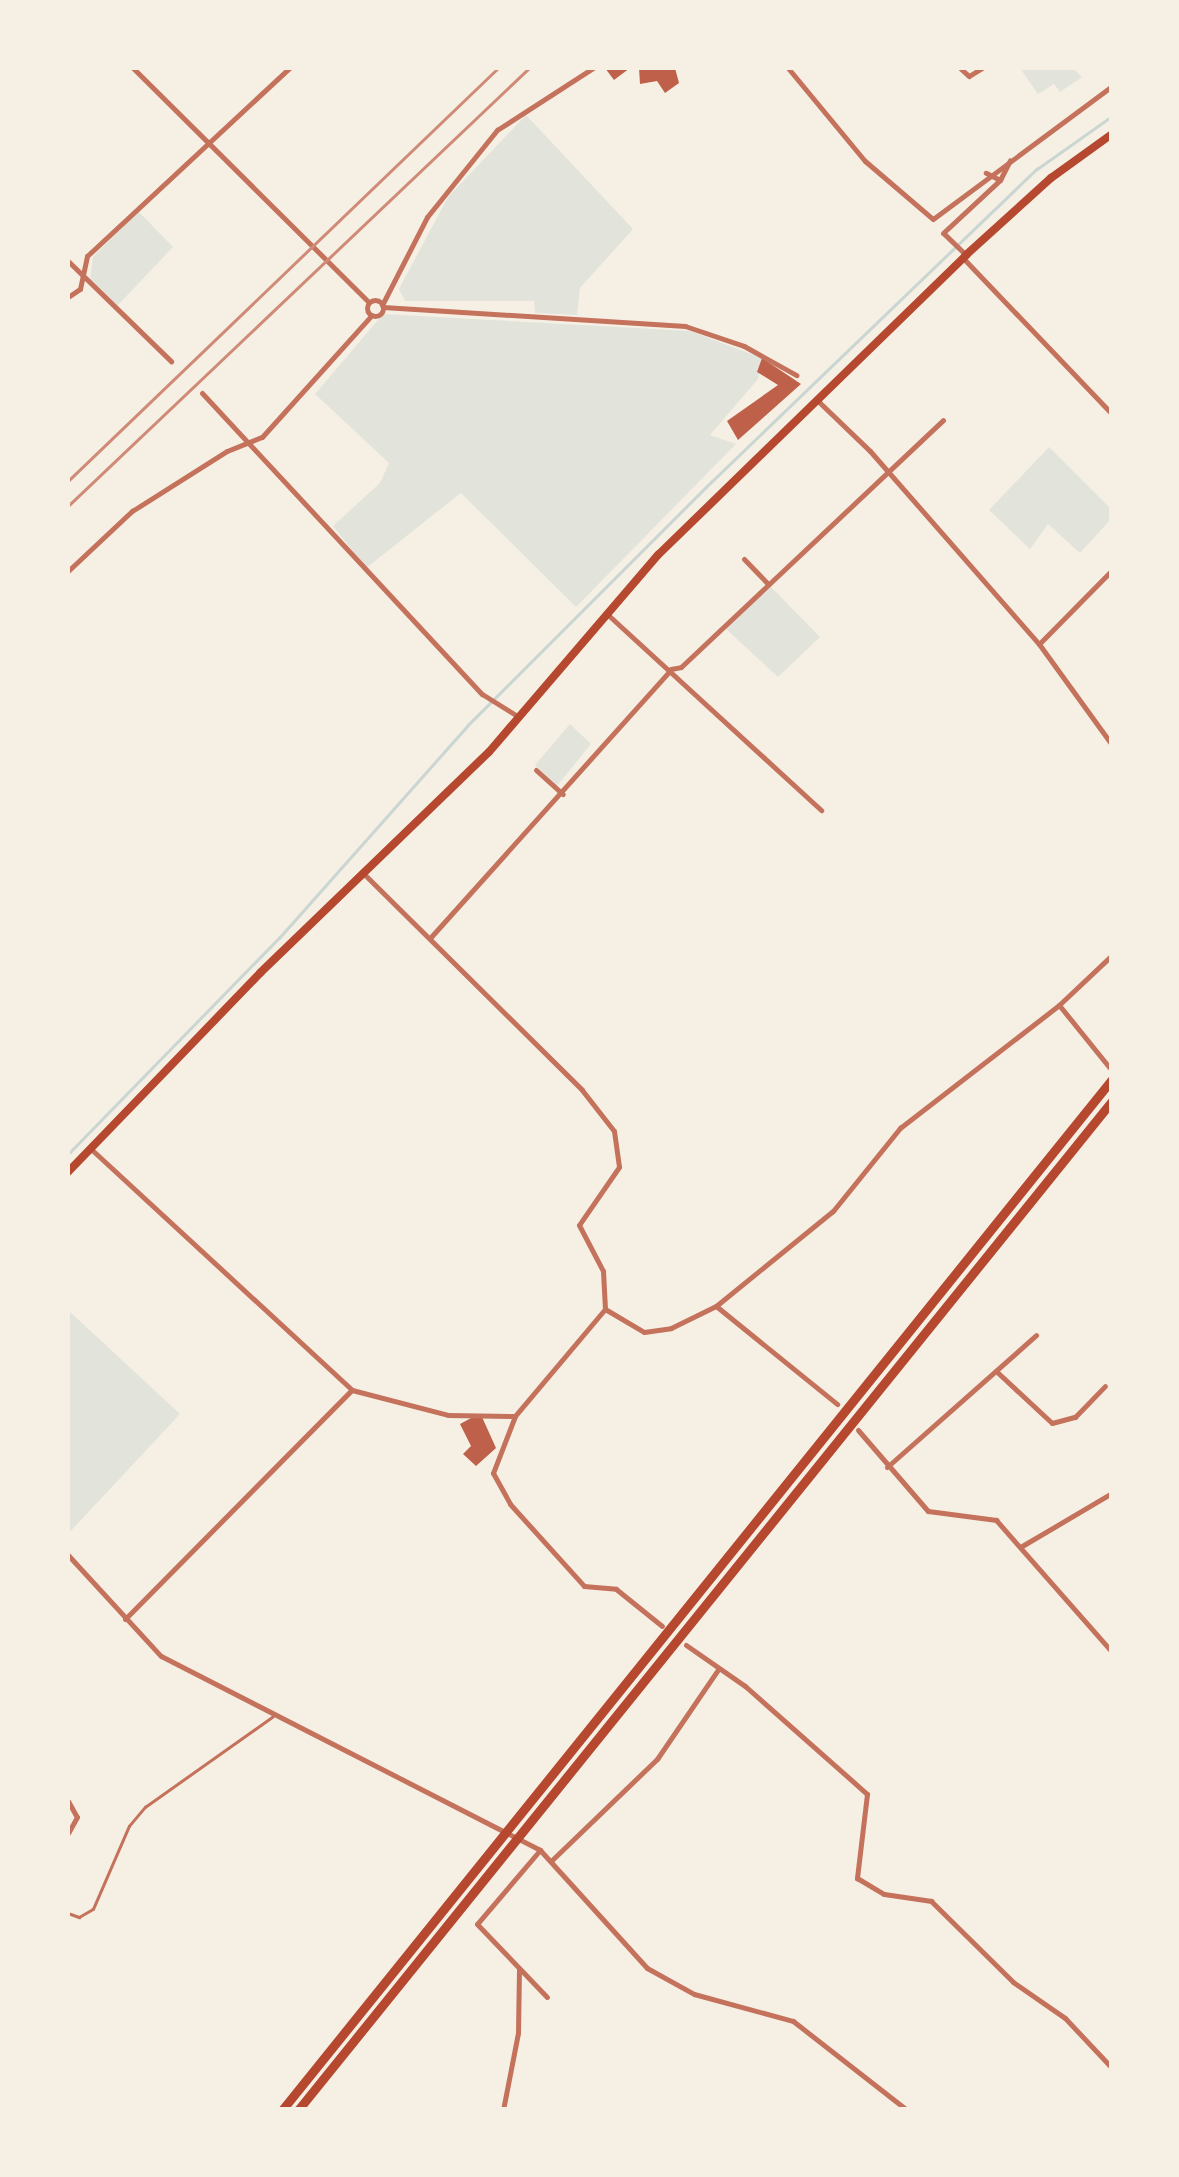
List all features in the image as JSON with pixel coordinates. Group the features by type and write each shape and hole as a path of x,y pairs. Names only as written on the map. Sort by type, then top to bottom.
{"highway":[{"path":"282,2110 1112,1080"},
{"path":"298,2110 1112,1100"}],"main road":[{"path":"68,1172 518,717 606,613 816,399 964,254 1050,178 1112,134"}],"street":[{"path":"134,68 369,302 382,306 685,326 744,346 796,375"},
{"path":"68,297 80,289 87,256 289,68"},
{"path":"68,571 146,502 253,442 301,400 382,306 428,216 497,130 592,68"},
{"path":"788,68 865,160 933,219 986,173 1112,86"},
{"path":"960,68 969,76 982,68"},
{"path":"1011,157 1000,180 944,233 1112,414"},
{"path":"986,173 1000,180"},
{"path":"68,262 172,361"},
{"path":"369,302 372,315"},
{"path":"202,393 253,442 482,694 518,717"},
{"path":"816,399 1039,644 1112,745"},
{"path":"430,938 563,794 671,668 681,667 884,471 943,420"},
{"path":"744,559 768,584"},
{"path":"1039,644 1112,570"},
{"path":"606,613 671,668 820,810"},
{"path":"536,770 563,794"},
{"path":"362,873 430,938 614,1130 619,1167 580,1224 603,1272 605,1309 515,1416 493,1472 510,1504 584,1586 616,1589 662,1626"},
{"path":"605,1309 644,1332 671,1328 716,1306 832,1211 900,1128 1059,1005 1112,955"},
{"path":"1059,1005 1109,1067"},
{"path":"90,1148 352,1390 448,1415 515,1416"},
{"path":"716,1306 837,1404"},
{"path":"887,1467 1036,1335"},
{"path":"996,1371 1052,1423 1075,1417 1105,1386"},
{"path":"125,1619 352,1390"},
{"path":"858,1430 928,1511 996,1520 1022,1546 1058,1597 1112,1652"},
{"path":"1022,1546 1112,1493"},
{"path":"68,1555 161,1656 274,1716 290,1718 540,1850 647,1968 694,1994 792,2022 907,2110"},
{"path":"686,1646 764,1702 868,1794 857,1878 884,1894 931,1901 1013,1982 1065,2018 1112,2068"},
{"path":"552,1860 657,1758 717,1671"},
{"path":"68,1802 77,1817 68,1833"},
{"path":"540,1850 477,1924 547,1997"},
{"path":"503,2110 518,2032 520,1970"}],"lane":[{"path":"68,1913 79,1917 93,1909 119,1844 145,1807 274,1716"}],"shaded area":[{"path":"1020,68 1073,68 1082,77 1060,92 1054,84 1038,94"},
{"path":"526,115 633,229 580,288 577,315 535,313 534,301 405,301 399,289 448,197"},
{"path":"138,211 173,247 117,306 90,281 93,257"},
{"path":"383,314 690,331 762,358 758,379 710,435 736,444 576,607 461,493 366,568 333,526 380,483 389,463 315,394"},
{"path":"1049,447 1111,509 1111,519 1080,553 1048,524 1030,549 989,510"},
{"path":"768,584 820,637 778,677 726,629"},
{"path":"570,724 591,744 557,786 535,765"},
{"path":"68,1310 180,1414 68,1534"}],"building":[{"path":"605,68 630,68 614,80"},
{"path":"639,68 675,68 679,83 665,93 657,81 640,84"},
{"path":"762,358 801,384 738,440 727,421 778,385 757,372"},
{"path":"482,1417 496,1448 476,1466 463,1454 471,1446 460,1424"}],"waterway":[{"path":"68,1154 279,938 467,726 706,487 1037,169 1112,116"}],"railway":[{"path":"68,481 498,68"},
{"path":"68,506 529,68"}]}
